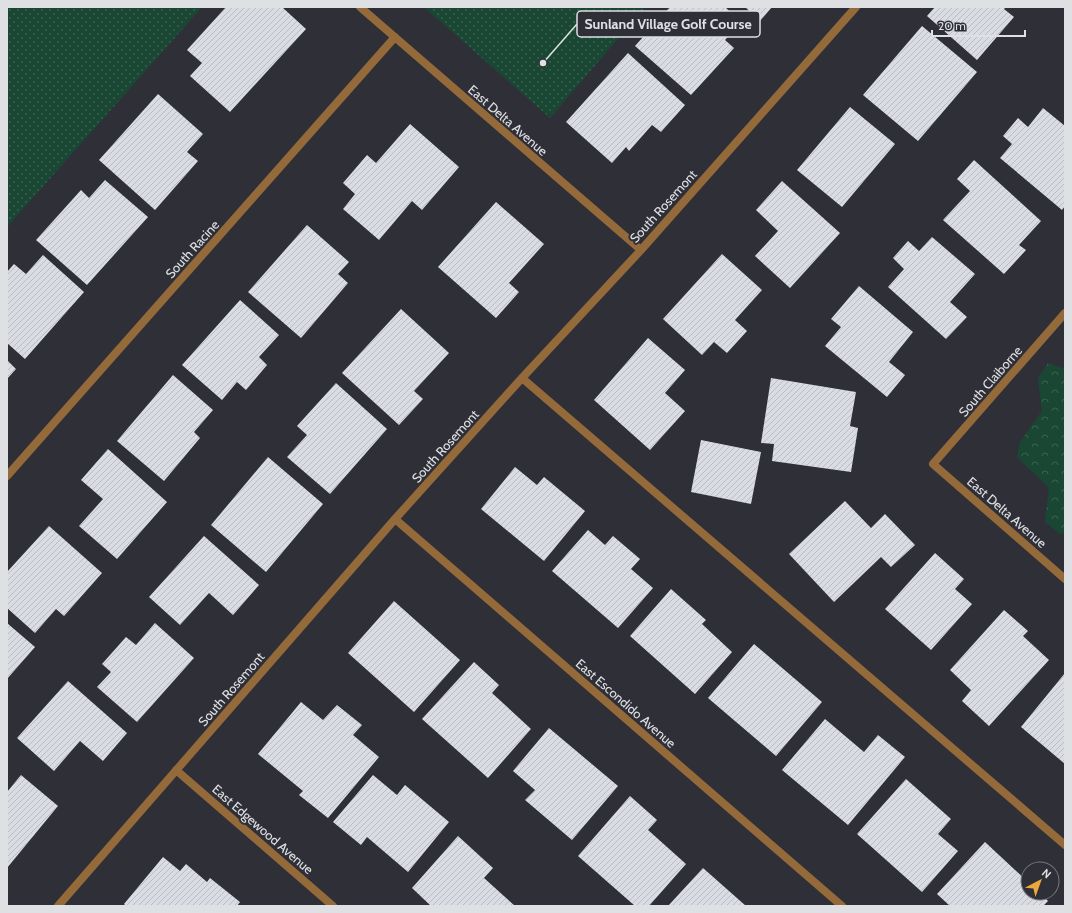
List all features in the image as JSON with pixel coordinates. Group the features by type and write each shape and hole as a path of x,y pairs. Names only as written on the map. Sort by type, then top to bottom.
{"street":[{"name":"East Delta Avenue","path":"360,7 641,250"},
{"name":"South Rosemont","path":"58,906 395,519 522,378 641,250 856,7"},
{"name":"South Racine","path":"7,476 395,37"},
{"name":"South Claiborne","path":"933,464 1065,313"},
{"path":"522,378 1065,845"},
{"name":"East Delta Avenue","path":"933,464 1065,579"},
{"name":"East Escondido Avenue","path":"395,519 842,906"},
{"name":"East Edgewood Avenue","path":"176,770 334,906"}],"green space":[{"path":"7,7 202,7 7,227"},
{"path":"424,7 645,7 550,118"},
{"path":"1048,363 1065,369 1065,533 1060,534 1045,522 1049,488 1017,457 1020,442 1042,411 1038,378"}],"building":[{"path":"226,7 282,7 306,29 230,112 190,76 202,63 187,50"},
{"path":"670,7 725,7 741,22 725,40 734,48 691,95 635,46"},
{"path":"745,7 772,7 760,21"},
{"path":"935,7 1006,7 1004,9 1014,17 977,60 927,16"},
{"path":"922,26 977,72 918,141 863,95"},
{"path":"628,53 685,105 661,132 652,125 629,151 626,147 612,163 566,122"},
{"path":"158,94 203,134 187,152 198,161 155,210 99,160"},
{"path":"850,107 895,144 842,207 797,170"},
{"path":"1043,108 1065,126 1065,206 1062,210 1000,158 1012,144 1003,136 1018,118 1028,127"},
{"path":"410,124 459,167 422,210 412,201 379,240 343,209 355,194 343,183 367,155 376,163"},
{"path":"974,160 1041,221 1019,245 1026,250 1004,274 943,220 970,191 957,179"},
{"path":"105,180 148,217 87,285 36,240 81,190 89,198"},
{"path":"782,181 840,233 790,288 755,256 778,231 756,210"},
{"path":"496,202 544,244 509,283 519,292 496,318 438,267"},
{"path":"307,225 349,262 338,274 348,283 301,338 248,292"},
{"path":"932,237 975,274 950,302 967,317 946,339 888,287 904,269 893,258 908,241 919,251"},
{"path":"722,254 762,290 735,320 747,331 727,353 714,342 702,355 663,319"},
{"path":"43,255 84,292 25,359 7,343 7,272 14,264 26,274"},
{"path":"859,286 913,332 889,362 905,375 887,397 825,346 841,327 831,319"},
{"path":"240,300 279,335 259,357 267,365 246,390 237,382 222,400 182,365"},
{"path":"401,309 449,353 414,391 423,399 399,425 342,373"},
{"path":"648,338 685,370 665,393 685,411 650,450 594,400"},
{"path":"7,360 16,369 7,379"},
{"path":"173,375 213,410 194,432 200,438 164,481 117,441"},
{"path":"771,378 856,392 850,426 858,428 851,472 772,461 774,444 761,443"},
{"path":"336,383 387,429 330,494 287,457 307,435 297,426"},
{"path":"701,440 761,452 751,504 691,492"},
{"path":"108,449 167,502 117,559 79,526 103,499 81,480"},
{"path":"268,457 323,504 266,572 211,525"},
{"path":"515,467 537,485 544,477 585,511 544,561 481,509"},
{"path":"845,501 871,528 885,514 915,545 891,567 881,557 834,602 789,554"},
{"path":"49,526 102,573 64,616 56,609 35,633 7,608 7,572"},
{"path":"588,530 605,545 613,536 640,559 631,569 653,588 618,628 552,571"},
{"path":"204,536 259,585 233,615 209,593 180,625 149,597"},
{"path":"935,553 964,579 955,589 972,604 931,650 885,609"},
{"path":"671,589 706,620 702,624 732,652 695,694 630,636"},
{"path":"394,601 460,660 414,712 348,653"},
{"path":"1004,610 1028,631 1023,636 1049,660 989,726 962,701 971,690 950,670"},
{"path":"7,623 35,647 7,679"},
{"path":"155,623 194,658 137,722 97,687 111,672 102,664 126,637 136,645"},
{"path":"754,644 822,702 776,756 708,698"},
{"path":"474,662 499,685 492,693 531,729 488,778 422,719"},
{"path":"1065,673 1065,764 1021,727"},
{"path":"68,681 127,733 103,761 80,741 54,771 17,738"},
{"path":"301,702 323,720 337,705 362,725 353,735 379,757 328,818 299,795 303,791 258,754"},
{"path":"825,719 864,752 878,735 905,757 848,825 782,770"},
{"path":"549,728 618,786 572,840 525,800 535,790 513,771"},
{"path":"21,775 58,806 7,868 7,792"},
{"path":"373,775 397,795 405,785 449,822 408,872 367,837 361,845 333,822"},
{"path":"906,779 951,819 938,834 958,851 922,892 857,834"},
{"path":"630,796 657,820 648,830 686,864 649,906 635,906 578,856"},
{"path":"458,836 493,868 484,878 515,906 431,906 412,888"},
{"path":"985,842 1020,875 1020,901 1048,901 1043,906 950,906 937,894"},
{"path":"163,857 180,871 186,864 207,882 210,878 240,902 237,906 126,906 124,904"},
{"path":"703,868 746,906 668,906"}],"place":[{"name":"Sunland Village Golf Course","path":"543,63"}]}
